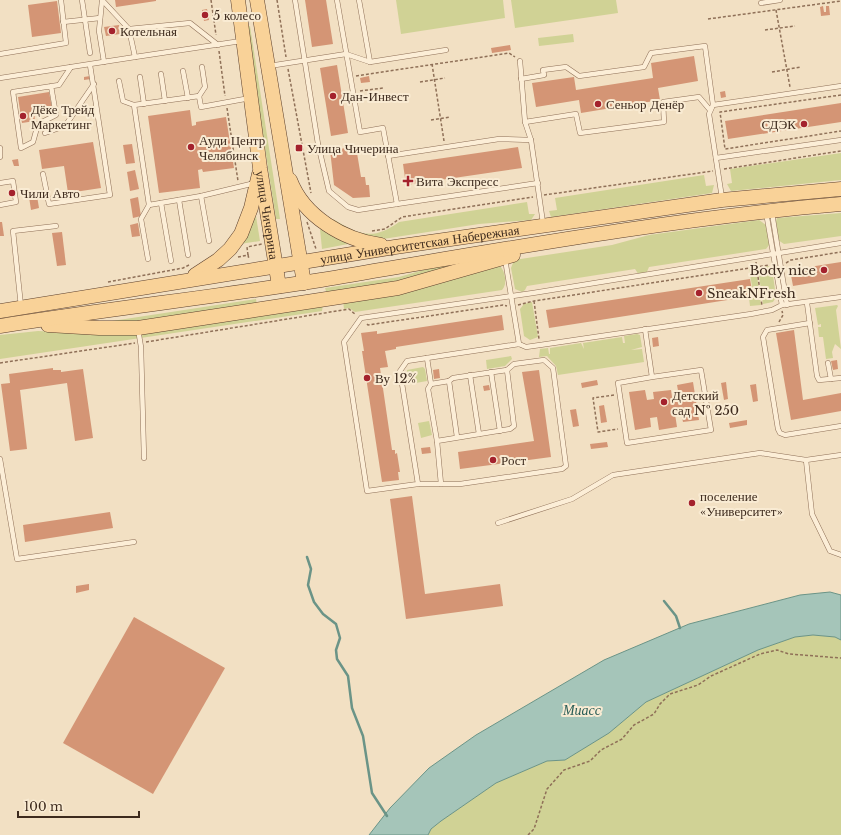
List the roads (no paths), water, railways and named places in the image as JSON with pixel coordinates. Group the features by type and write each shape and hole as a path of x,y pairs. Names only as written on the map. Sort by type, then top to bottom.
{"main road":[{"name":"улица Чичерина","path":"238,0 260,168 279,286"},
{"name":"улица Чичерина","path":"258,0 283,162 304,282"},
{"path":"283,162 293,189 310,211 323,222 355,240 364,243 395,247"},
{"path":"188,279 218,260 230,249 242,234 260,168"},
{"name":"улица Университетская Набережная","path":"0,311 188,279 395,247 544,227 722,200 841,189"},
{"name":"улица Университетская Набережная","path":"0,326 279,286 606,233 769,210 841,204"},
{"path":"18,323 99,328 138,328 398,288 505,258 606,233"}],"lane":[{"path":"0,54 66,43 61,0"},
{"path":"82,0 90,53"},
{"path":"102,0 99,31 104,62"},
{"path":"102,0 129,29 134,57"},
{"path":"295,0 318,144 329,191 348,207 358,210 538,183"},
{"path":"337,0 360,132 383,128 397,204"},
{"path":"359,0 370,62"},
{"path":"761,3 780,0"},
{"path":"63,22 100,18"},
{"path":"129,29 190,23 218,45"},
{"path":"0,78 244,40"},
{"path":"521,79 544,75 543,70 566,67 579,76 644,67 651,53 705,46 712,108 709,114 722,200"},
{"path":"268,66 346,54 370,62 446,50"},
{"path":"520,61 525,122 531,140 544,227"},
{"path":"43,174 48,204 110,195 90,65"},
{"path":"202,66 205,87 199,96 201,107 252,98"},
{"path":"51,86 56,115 38,124 33,142 21,148 13,92 51,86 59,85 71,67"},
{"path":"183,70 188,98"},
{"path":"161,74 165,101"},
{"path":"140,77 144,104"},
{"path":"119,81 123,101 134,106 199,96"},
{"path":"45,133 65,126 94,84"},
{"path":"712,108 841,86"},
{"path":"525,122 576,114 580,134 664,122 663,102 699,97 712,108"},
{"path":"134,106 149,205 141,219 148,258"},
{"path":"388,156 500,139 531,140"},
{"path":"716,158 841,140"},
{"path":"0,148 0,157"},
{"path":"0,183 13,181 16,202 0,204"},
{"path":"149,205 201,196 257,183"},
{"path":"201,196 209,241"},
{"path":"179,200 188,255"},
{"path":"161,203 171,261"},
{"path":"769,210 784,305"},
{"path":"22,308 13,231 56,226"},
{"path":"431,384 449,381 453,378 507,370 514,364 544,360 553,368 566,466 562,469 460,484 418,484 367,491 344,342 360,318 533,293 841,244"},
{"path":"505,258 519,344"},
{"path":"418,484 400,371 407,361 519,344 526,347 540,345 763,312 784,305 807,303 841,297"},
{"path":"807,303 817,376 819,380 822,381 841,378"},
{"path":"810,323 767,330 764,333 763,337 778,429 780,433 785,435 841,426"},
{"path":"138,328 140,342 144,458"},
{"path":"645,329 652,377"},
{"path":"427,358 431,384 428,389 441,484"},
{"path":"828,363 831,379"},
{"path":"436,440 510,429 514,423 507,370"},
{"path":"701,370 711,430 627,443 618,383 652,377 701,370"},
{"path":"491,372 500,431"},
{"path":"470,375 479,434"},
{"path":"449,381 457,437"},
{"path":"498,523 572,499 613,475 760,452 806,460 841,455"},
{"path":"0,459 18,559 134,542"},
{"path":"806,460 812,514 830,551 841,555"}],"water":[{"name":"Миасс","path":"830,592 841,595 841,640 835,637 813,635 795,637 758,650 646,702 609,733 565,760 547,761 496,783 441,821 431,829 428,835 369,835 390,808 429,768 476,735 604,660 689,624 800,595"}],"waterway":[{"path":"307,557 311,569 308,585 314,602 323,614 336,624 340,638 336,650 337,659 348,676 352,708 363,736 372,793 387,816"},
{"path":"664,601 676,616 680,628"}],"place":[{"name":"5 колесо","path":"205,15"},
{"name":"Котельная","path":"112,31"},
{"name":"Дан-Инвест","path":"333,96"},
{"name":"Сеньор Денёр","path":"598,104"},
{"name":"Дёке Трейд Маркетинг","path":"23,116"},
{"name":"СДЭК","path":"804,124"},
{"name":"Ауди Центр Челябинск","path":"191,147"},
{"name":"Улица Чичерина","path":"299,148"},
{"name":"Вита Экспресс","path":"408,181"},
{"name":"Чили Авто","path":"12,193"},
{"name":"Body nice","path":"824,270"},
{"name":"SneakNFresh","path":"699,293"},
{"name":"Ву 12%","path":"367,378"},
{"name":"Детский сад № 250","path":"664,402"},
{"name":"Рост","path":"493,460"},
{"name":"поселение «Университет»","path":"692,503"}]}
